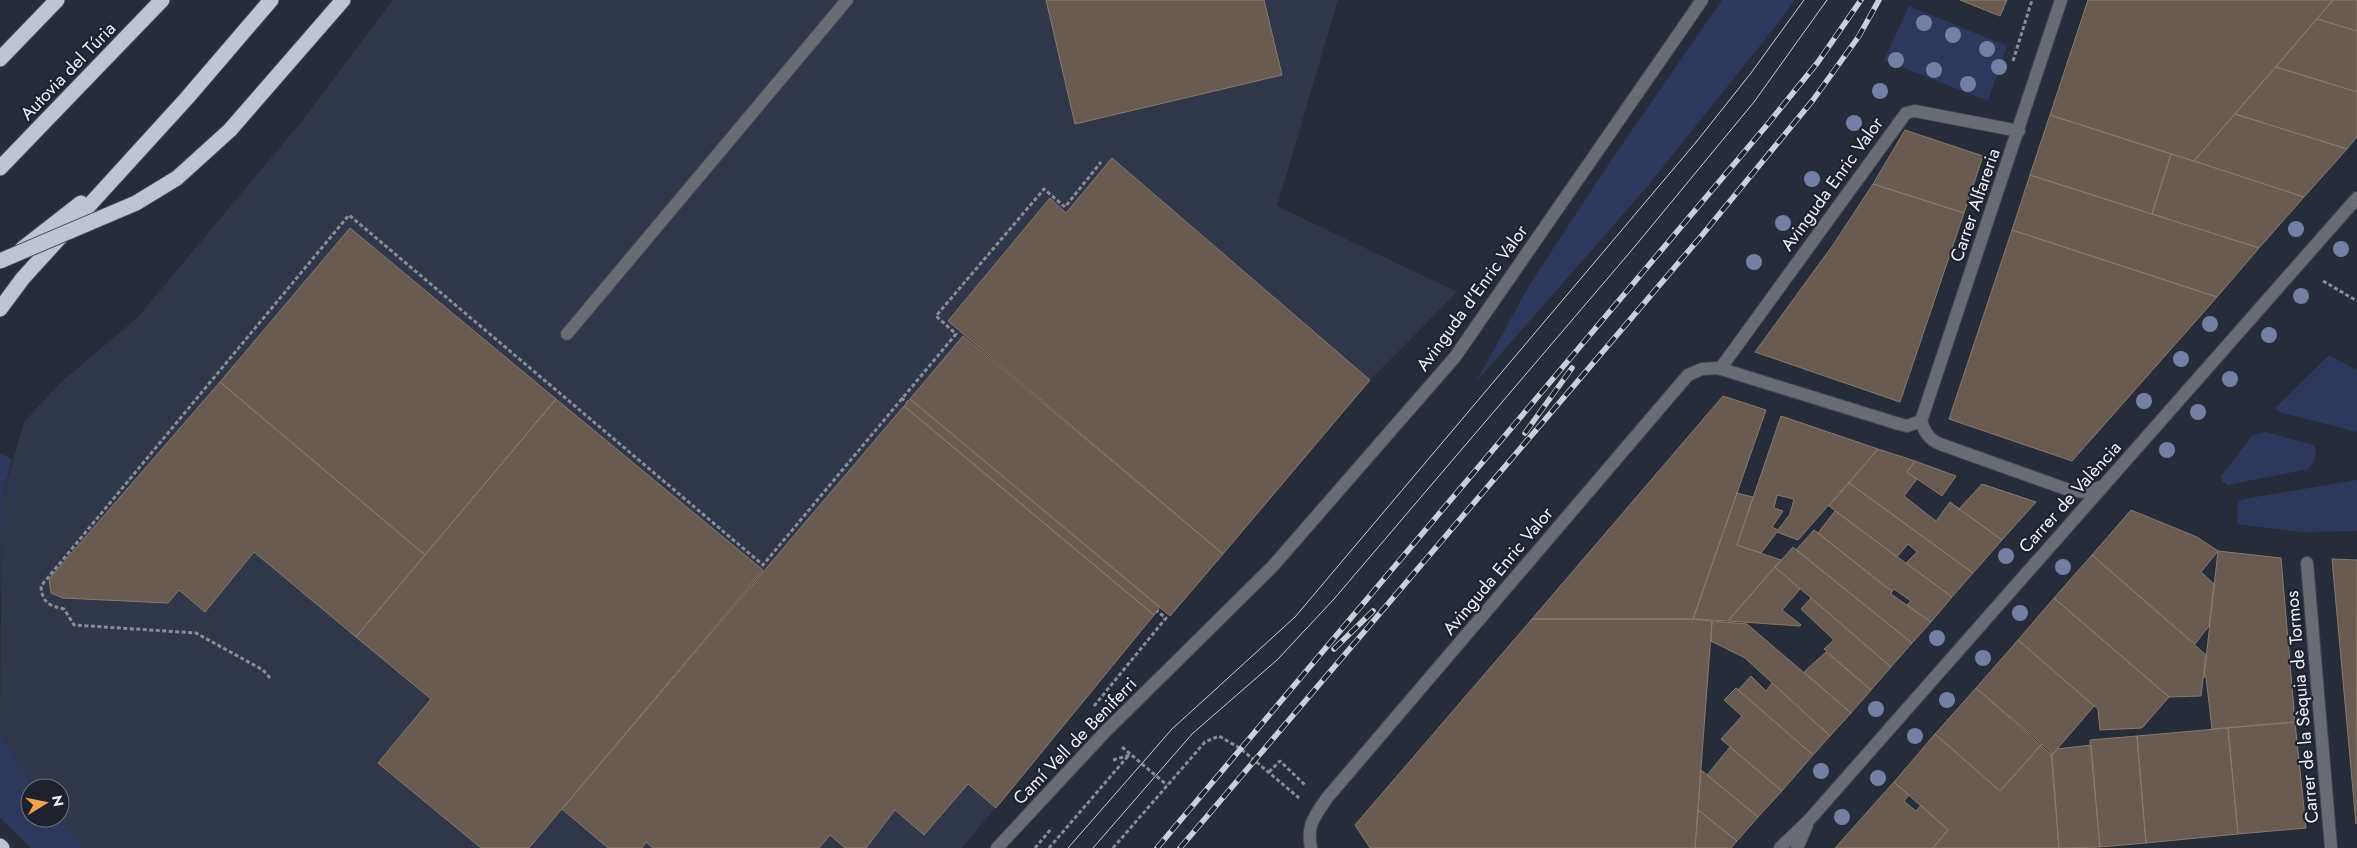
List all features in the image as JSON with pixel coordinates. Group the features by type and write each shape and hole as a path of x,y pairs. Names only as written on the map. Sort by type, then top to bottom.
{"highway":[{"path":"14,45 45,0"},
{"path":"0,59 57,0"},
{"name":"Autovia del Túria","path":"0,168 162,0"},
{"path":"0,309 23,278 187,98 271,0"},
{"path":"0,262 136,203 177,178 230,130 342,0"},
{"path":"0,267 113,177"}],"street":[{"path":"567,334 847,0"},
{"name":"Avinguda d'Enric Valor","path":"1180,659 1273,566 1455,357 1702,0"},
{"name":"Carrer Alfareria","path":"1921,421 2061,0"},
{"name":"Avinguda Enric Valor","path":"1720,369 1906,113 1915,111 2019,130"},
{"name":"Carrer de València","path":"1780,848 1810,819 2357,198"},
{"name":"Avinguda Enric Valor","path":"1316,813 1688,375 1702,369 1720,369 1899,424 1907,426 1921,421"},
{"path":"1921,421 1924,431 1930,440 1940,444 2069,490 2086,492 2102,486"},
{"name":"Carrer de la Sèquia de Tormos","path":"2307,563 2331,848"},
{"name":"Camí Vell de Beniferri","path":"997,848 1105,732 1180,659"},
{"path":"1311,848 1308,835 1316,813"},
{"name":"Carrer de València","path":"1797,848 1810,819"}],"path":[{"path":"270,678 263,670 196,633 74,625 64,609 49,606 42,597 41,586 349,215 763,565 956,334 936,316 1044,189 1065,207 1101,162"},
{"path":"2323,281 2357,301"},
{"path":"901,398 907,402"},
{"path":"1157,611 1166,618"},
{"path":"1113,848 1205,742 1218,736 1241,749 1299,798 1307,800 1316,813"},
{"path":"1049,848 1130,755 1167,785"},
{"path":"1269,772 1280,761 1305,785"}],"shaded area":[{"path":"393,0 1338,0 1277,206 1457,292 1370,380 1170,616 1160,608 1157,611 962,848 83,848 66,828 70,828 70,778 28,778 6,744 0,726 2,499 24,422 60,383 137,318 302,121"},
{"path":"1722,0 1794,0 1779,22 1646,188 1476,382 1530,284 1610,162"},
{"path":"1909,6 2007,46 1988,101 1884,60"},
{"path":"2329,355 2357,370 2357,432 2279,412 2275,408"},
{"path":"2265,432 2314,445 2314,461 2310,467 2308,469 2228,485 2222,481 2221,476 2252,436"},
{"path":"0,453 12,459 2,499 0,604"},
{"path":"2357,480 2357,531 2302,532 2237,524 2238,501"},
{"path":"0,726 6,744 28,778 20,778 20,828 66,828 83,848 31,848 0,818"}],"building":[{"path":"1046,0 1264,0 1282,75 1075,124"},
{"path":"1960,0 2007,0 2000,16"},
{"path":"2088,0 2333,0 2194,161 2050,115"},
{"path":"2333,0 2357,0 2357,31 2317,19"},
{"path":"2317,19 2357,31 2357,92 2276,67"},
{"path":"2276,67 2357,92 2357,137 2347,149 2235,114"},
{"path":"2235,114 2347,149 2304,197 2194,161"},
{"path":"2050,115 2171,154 2152,214 2030,175"},
{"path":"1905,130 1983,156 1964,213 1873,184"},
{"path":"2171,154 2304,197 2259,248 2152,214"},
{"path":"1112,158 1370,380 1223,554 948,321 1050,198 1066,213"},
{"path":"2030,175 2259,248 2217,297 2012,230"},
{"path":"1873,184 1964,213 1900,402 1755,352 1833,245"},
{"path":"350,228 556,399 425,555 220,382"},
{"path":"2012,230 2217,297 2072,461 1949,419"},
{"path":"963,336 1223,554 1170,616 910,399"},
{"path":"220,382 425,555 356,637 254,552 205,612 179,590 168,603 63,598 51,593 49,579"},
{"path":"1723,396 1766,410 1693,619 1532,619"},
{"path":"556,399 763,570 529,848 481,848 378,763 431,699 356,637"},
{"path":"910,399 1160,607 1154,615 904,406"},
{"path":"904,406 1154,615 996,808 968,784 924,835 895,810 866,848 845,848 830,835 819,848 653,848 646,842 642,848 608,848 562,809"},
{"path":"1781,416 1878,449 1798,540 1777,532 1761,553 1737,545","holes":["1777,495 1794,499 1790,514 1778,530 1772,527 1783,511 1774,508"]},
{"path":"1878,449 1915,461 1907,472 1917,479 1904,496 1936,521 1950,502 2002,540 1973,573 1849,483"},
{"path":"1915,461 1956,476 1942,496 1907,472"},
{"path":"1849,483 1973,573 1952,597 1906,563 1917,552 1908,544 1897,557 1829,506"},
{"path":"1982,484 2036,502 2002,540 1959,509"},
{"path":"1737,493 1753,497 1737,545 1781,560 1728,621 1693,619"},
{"path":"2131,510 2197,537 2218,551 2201,572 2214,584 2209,626 2195,644 2092,555"},
{"path":"1835,511 1952,597 1931,622 1907,605 1911,601 1894,589 1892,591 1879,582 1818,533"},
{"path":"1814,530 1892,591 1891,594 1931,622 1912,643 1796,550"},
{"path":"1793,547 1912,643 1891,667 1775,567"},
{"path":"2218,551 2281,558 2295,722 2212,729 2206,677 2204,677"},
{"path":"2092,555 2206,655 2201,696 2169,697 2054,598"},
{"path":"2332,559 2357,560 2356,824"},
{"path":"1775,567 1800,589 1782,610 1801,625 1728,621"},
{"path":"1811,598 1891,667 1871,690 1824,649 1834,640 1801,609"},
{"path":"2054,598 2169,697 2142,728 2100,730 2098,709 2018,640"},
{"path":"1532,619 1693,619 1712,621 1695,848 1370,848 1355,825"},
{"path":"1712,621 1747,624 1851,713 1830,736 1745,658 1711,641"},
{"path":"2018,640 2094,706 2052,755 1976,688"},
{"path":"1826,652 1871,690 1851,713 1804,672"},
{"path":"1751,676 1766,691 1772,683 1830,736 1813,755 1738,690"},
{"path":"1736,688 1813,755 1782,791 1721,739 1742,716 1724,700"},
{"path":"1976,688 2042,744 2000,791 1935,734"},
{"path":"2295,722 2306,828 2238,834 2228,728"},
{"path":"2228,728 2238,834 2146,843 2137,736"},
{"path":"1935,734 2000,791 2042,744 2051,752 2059,848 1933,848 1948,830 1894,782"},
{"path":"2137,736 2146,843 2100,847 2090,740"},
{"path":"2091,745 2100,847 2059,848 2052,755 2057,749"},
{"path":"1730,747 1782,791 1758,817 1707,775"},
{"path":"1701,770 1758,817 1737,841 1698,810"},
{"path":"1894,782 1909,795 1904,801 1916,811 1921,805 1948,830 1933,848 1835,848"},
{"path":"1698,810 1737,841 1731,848 1695,848"}],"tram line":[{"path":"1068,848 1172,729 1295,617 1697,141 1751,73 1804,0"},
{"path":"1093,848 1192,734 1277,660 1334,599 1631,251 1754,102 1827,0"}],"railway":[{"path":"1157,848 1767,125 1818,62 1861,0"},
{"path":"1180,848 1703,234 1813,100 1859,36 1879,0"},
{"path":"1525,433 1572,368"},
{"path":"1334,649 1373,611"}]}
